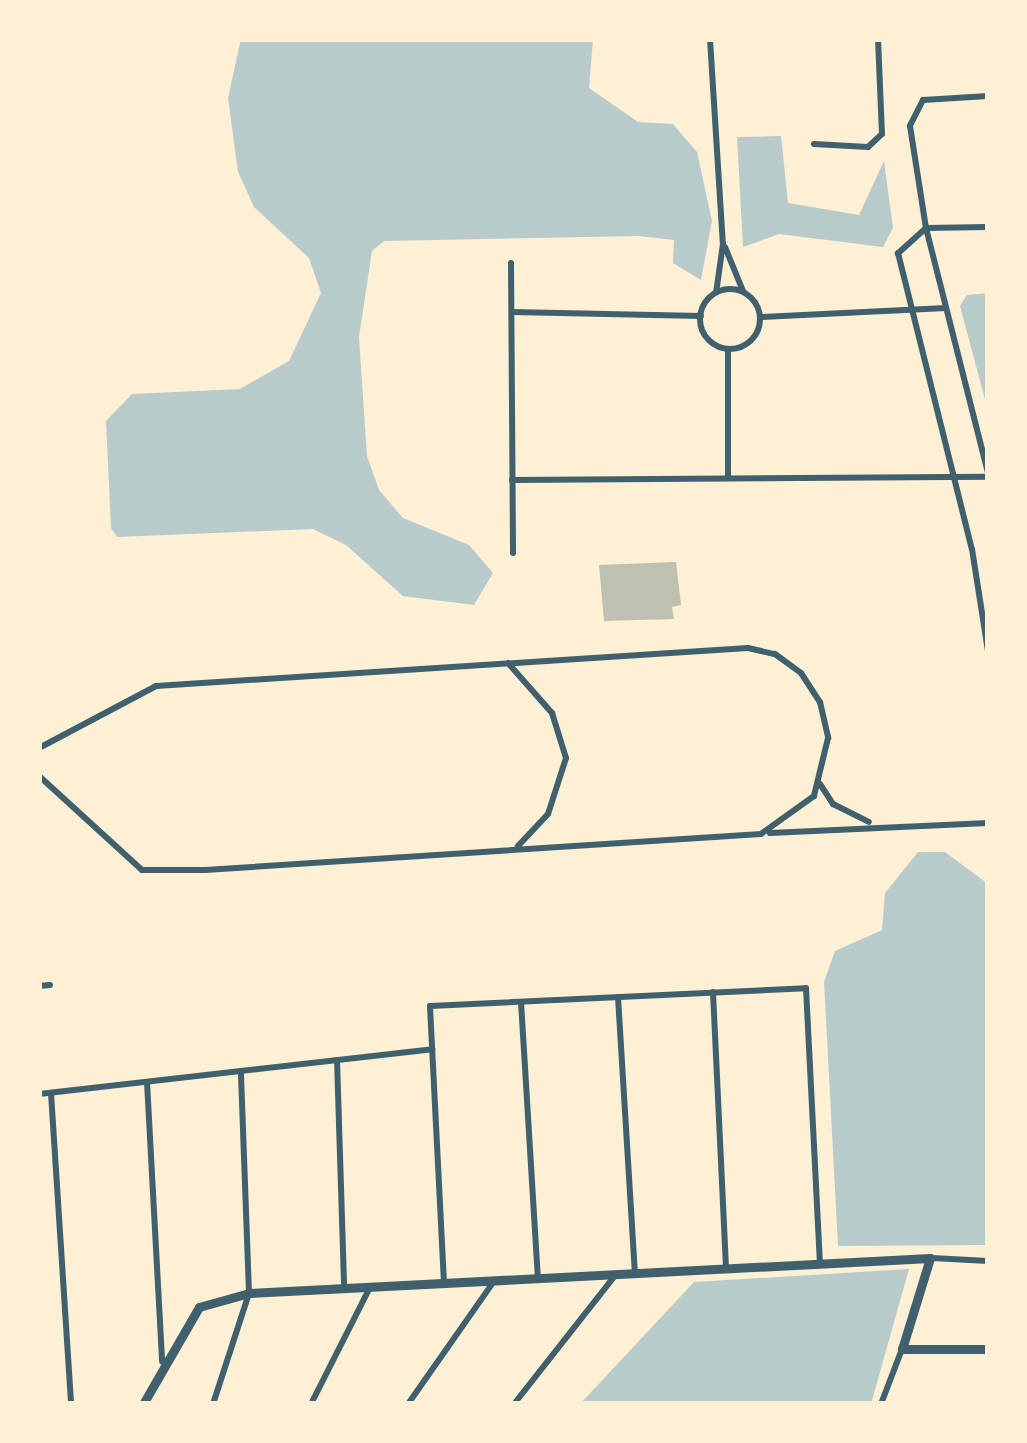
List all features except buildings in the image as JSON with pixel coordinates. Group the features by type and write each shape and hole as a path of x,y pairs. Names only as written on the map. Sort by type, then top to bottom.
{"street":[{"path":"710,39 724,244 716,292 700,316 705,334 728,349"},
{"path":"814,144 868,147 881,134 878,39"},
{"path":"512,480 988,475 926,228 913,155 915,105 988,96"},
{"path":"988,227 926,228 899,246 954,477 988,651"},
{"path":"724,244 760,316"},
{"path":"511,263 512,553"},
{"path":"716,292 744,292"},
{"path":"760,316 946,308"},
{"path":"511,312 700,316"},
{"path":"728,349 747,343 760,316"},
{"path":"728,349 728,479"},
{"path":"39,758 39,748 156,686 724,649 775,654 820,702 829,737 820,784 802,810 761,834"},
{"path":"508,663 552,712 566,758 548,814 515,848"},
{"path":"39,776 142,870 872,824 988,823"},
{"path":"820,784 832,804 872,824"},
{"path":"39,986 50,985"},
{"path":"444,1283 430,1006 806,988 820,1264"},
{"path":"713,992 726,1268"},
{"path":"618,997 634,1273"},
{"path":"521,1002 538,1278"},
{"path":"39,1094 432,1049"},
{"path":"337,1060 344,1288"},
{"path":"213,1404 249,1293 241,1071"},
{"path":"147,1082 162,1362"},
{"path":"50,1093 71,1404"},
{"path":"880,1404 930,1258"},
{"path":"143,1404 162,1362 199,1307 249,1293 930,1258 988,1261"},
{"path":"514,1404 616,1274"},
{"path":"408,1404 494,1280"},
{"path":"310,1404 370,1287"},
{"path":"902,1349 988,1349"}],"shaded area":[{"path":"241,39 593,39 589,88 638,122 673,124 697,152 712,221 701,280 673,263 674,240 638,236 384,241 372,251 359,337 367,456 379,490 403,518 469,545 493,573 474,605 403,596 346,545 313,529 117,537 111,528 106,421 132,394 240,389 289,361 321,293 309,258 254,207 238,172 228,98"},
{"path":"781,136 788,203 859,215 884,161 893,228 883,247 779,234 743,247 737,137"},
{"path":"988,293 988,411 960,306 967,295"},
{"path":"918,852 945,852 988,884 988,1245 838,1246 824,982 835,951 882,930 885,893"},
{"path":"909,1269 871,1404 580,1404 694,1282"}]}
